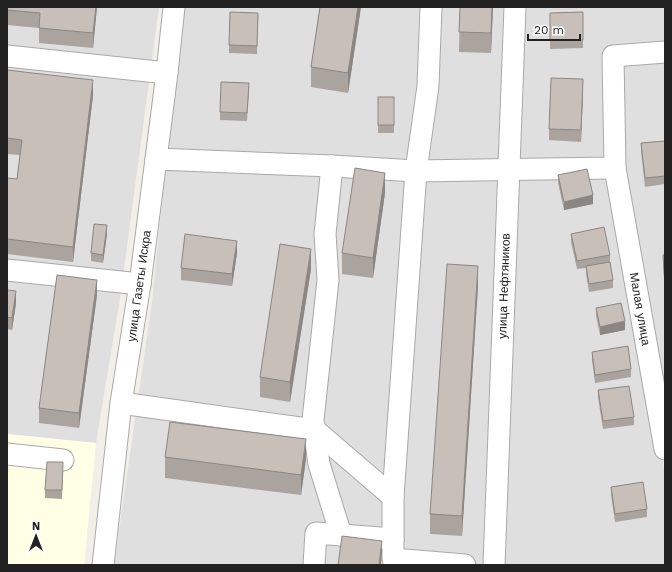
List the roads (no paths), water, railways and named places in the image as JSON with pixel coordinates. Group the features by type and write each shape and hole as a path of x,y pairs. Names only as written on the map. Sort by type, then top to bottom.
{"street":[{"name":"улица Газеты Искра","path":"103,565 121,403 140,284 174,7"},
{"path":"431,7 428,86 416,171 393,497 393,559 465,565"},
{"name":"улица Нефтяников","path":"494,565 515,7"},
{"name":"Малая улица","path":"665,52 613,56 615,168 665,450"},
{"path":"7,56 167,73"},
{"path":"156,159 416,171 615,168"},
{"path":"332,166 324,234 328,280 313,420 319,464 341,535"},
{"path":"7,270 140,284"},
{"path":"121,403 315,430 393,497"},
{"path":"7,454 63,460"},
{"path":"314,565 316,533 393,540"}]}
